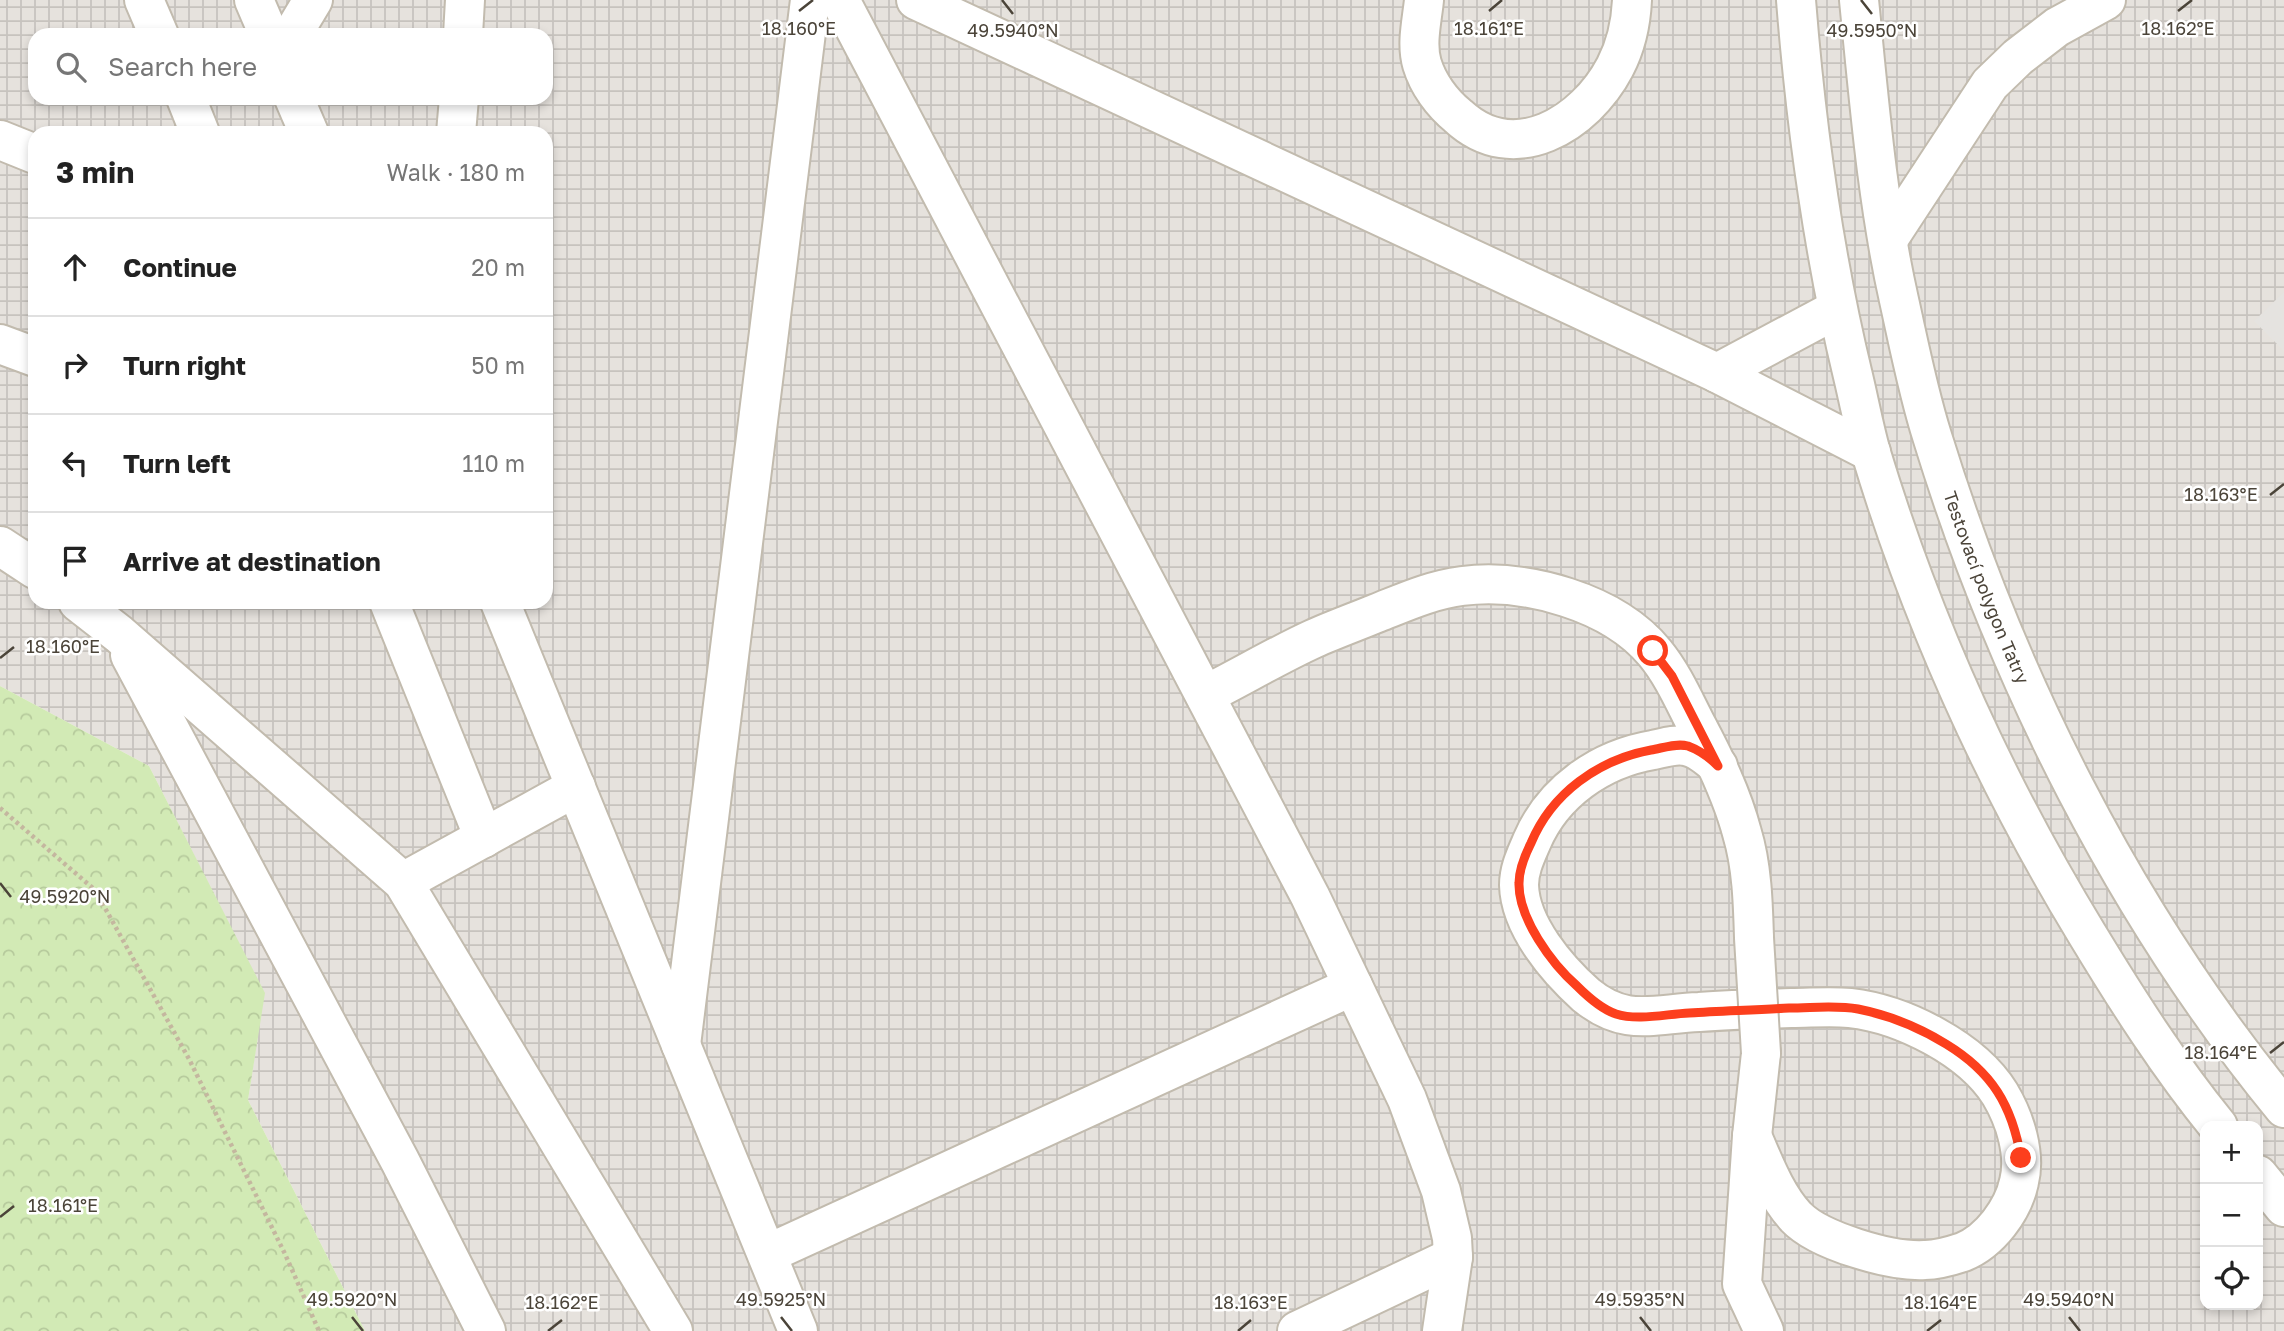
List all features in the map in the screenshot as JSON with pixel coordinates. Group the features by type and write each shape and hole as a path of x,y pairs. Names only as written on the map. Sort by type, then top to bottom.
{"street":[{"path":"144,0 156,28"},
{"path":"254,0 265,28"},
{"path":"296,28 313,0"},
{"path":"463,28 465,0"},
{"path":"681,1045 810,0"},
{"path":"840,0 1310,897 1407,1099 1432,1165 1448,1219 1453,1257 1442,1331"},
{"path":"916,0 1717,373 1871,452"},
{"path":"1424,0 1419,50 1422,65 1433,87 1444,104 1464,122 1497,138 1514,140 1541,135 1556,128 1577,114 1599,92 1616,66 1627,39 1632,0"},
{"path":"1796,0 1813,172 1837,309 1871,452 1920,592 1976,731 2042,860 2120,989 2214,1121"},
{"name":"Testovací polygon Tatry","path":"1859,0 1876,163 1898,297 1931,435 1978,570 2033,705 2097,830 2173,954 2255,1073 2284,1108"},
{"path":"1889,238 1990,84 2018,57 2057,27 2106,0"},
{"path":"189,105 197,126"},
{"path":"297,105 306,126"},
{"path":"457,126 458,105"},
{"path":"0,140 28,152"},
{"path":"1717,373 1837,309"},
{"path":"0,344 28,354"},
{"path":"0,546 28,564"},
{"path":"1205,695 1313,639 1428,593 1464,586 1501,585 1573,599 1601,611 1632,632 1653,651 1672,676 1718,766 1743,835 1752,901 1761,1053 1752,1136 1742,1284 1764,1331"},
{"path":"87,609 403,882 673,1331"},
{"path":"392,609 484,838"},
{"path":"503,609 798,1331"},
{"path":"119,634 401,1161 486,1331"},
{"path":"1718,766 1709,757 1685,746 1643,752 1595,770 1554,803 1537,828 1525,857 1519,883 1525,910 1549,956 1589,997 1617,1015 1648,1016 1835,1007 1867,1011 1915,1028 1968,1057 1993,1083 2005,1102 2017,1136 2022,1172 2012,1201 1989,1235 1973,1248 1950,1257 1923,1261 1861,1250 1835,1241 1806,1225 1782,1198 1752,1136"},
{"path":"403,882 576,787"},
{"path":"767,1254 1353,986"},
{"path":"2263,1181 2284,1207"},
{"path":"1297,1331 1453,1257"}],"path":[{"path":"0,808 96,890 189,1059 285,1254 318,1331"}],"shaded area":[{"path":"0,0 2284,0 2284,1331 365,1331 248,1100 264,993 149,766 0,686"},
{"path":"2284,292 2284,351 2254,321"}],"green space":[{"path":"0,686 149,766 265,993 248,1100 365,1331 0,1331"}],"route":[{"path":"1653,651 1672,676 1718,766 1709,757 1685,746 1643,752 1595,770 1554,803 1537,828 1521,869 1519,883 1525,910 1549,956 1574,984 1617,1015 1648,1016 1835,1007 1867,1011 1915,1028 1968,1057 1993,1083 2012,1119 2021,1158"}]}
